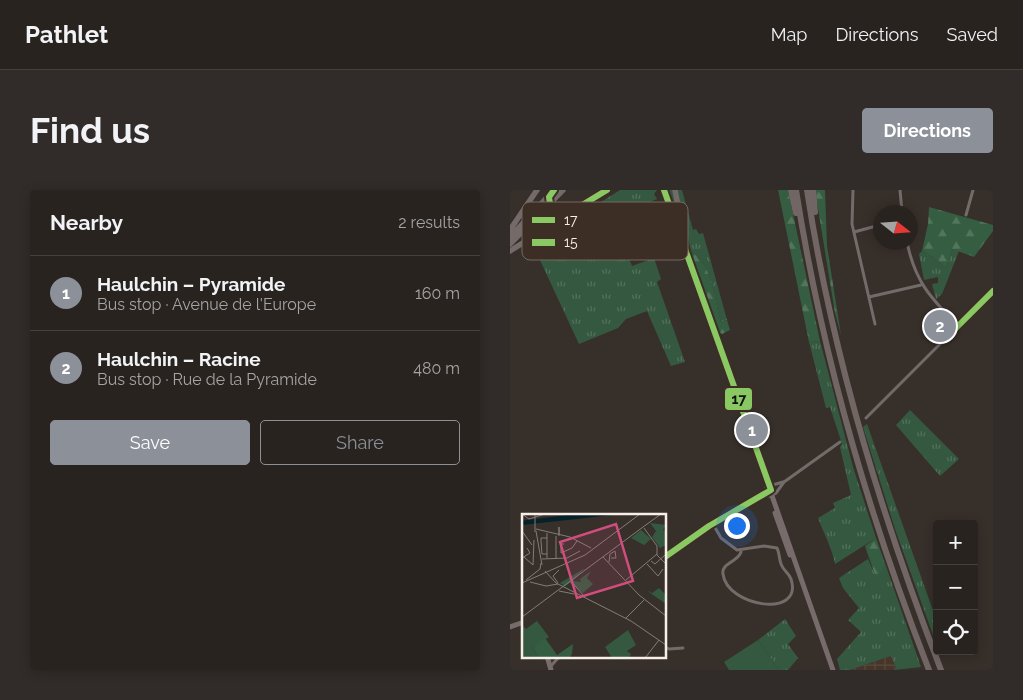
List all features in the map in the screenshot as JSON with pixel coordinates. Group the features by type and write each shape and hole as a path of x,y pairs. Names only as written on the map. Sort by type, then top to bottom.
{"highway":[{"path":"791,190 827,352 854,450 886,555 929,670"},
{"path":"796,190 809,267"},
{"path":"808,190 820,266 844,370 871,469 896,549 941,670"},
{"path":"812,190 820,266"}],"main road":[{"path":"529,202 537,190"},
{"path":"551,202 563,190"},
{"path":"587,202 607,190"},
{"path":"664,190 668,202"},
{"path":"543,202 552,192"},
{"path":"510,230 522,212"},
{"path":"510,237 522,224"},
{"path":"510,244 522,232"},
{"path":"510,251 522,243"},
{"path":"688,257 833,670"},
{"path":"666,556 713,524 769,491"},
{"path":"510,627 522,623"}],"street":[{"path":"853,190 851,212 854,232 875,324"},
{"path":"900,190 902,205"},
{"path":"966,215 973,190"},
{"path":"854,232 873,227"},
{"path":"908,250 912,267 921,285 958,326"},
{"path":"869,296 921,285"},
{"path":"866,418 993,291"},
{"path":"769,491 840,442"},
{"path":"769,491 784,482"},
{"path":"713,524 721,538 741,552"},
{"path":"764,546 776,548 781,565 791,580 792,590 789,596 778,604 771,605 756,602 733,592 723,576 723,570 737,559 741,552 746,548 764,546"},
{"path":"666,648 683,648"}],"shaded area":[{"path":"891,656 896,669 894,670 850,670"}],"green space":[{"path":"620,190 657,190 654,194 657,199 650,202 601,202"},
{"path":"668,190 682,190 685,202 673,202"},
{"path":"778,190 788,190 820,341 809,342"},
{"path":"815,190 825,190 827,246 841,335 835,313"},
{"path":"929,207 993,225 993,231 974,257 952,249 946,268 922,251 928,224"},
{"path":"688,212 693,230 696,229 699,234 703,233 727,320 721,322 708,273 704,264 691,252 688,237"},
{"path":"952,249 959,251 942,294 936,299 932,284 938,283 938,277 924,280 919,254 922,251 946,268"},
{"path":"691,252 704,264 708,273 721,322 727,320 730,330 722,334 719,332"},
{"path":"540,260 630,260 632,266 648,260 655,260 661,279 657,282 685,362 671,366 647,311 626,319 618,328 579,344"},
{"path":"820,341 853,467 876,538 835,564 818,518 835,508 833,503 851,495 840,447 842,444 830,407 826,408 809,342"},
{"path":"910,410 959,459 940,476 896,425"},
{"path":"867,424 933,611 933,635 895,529 863,427"},
{"path":"876,538 886,566 876,578 865,546"},
{"path":"868,559 876,577 886,566 921,667 894,670 896,668 891,656 850,670 840,670 837,659 861,632 848,620 859,608 843,588 839,578"},
{"path":"785,619 796,636 788,644 798,658 788,670 779,670 758,640"},
{"path":"758,640 779,670 729,670 724,662"}],"transit line":[{"name":"17","path":"550,202 549,197 554,190"},
{"name":"17","path":"587,202 607,190"},
{"name":"17","path":"664,190 668,202"},
{"name":"17","path":"666,556 709,526 771,490 688,257"},
{"name":"15","path":"958,326 950,318 944,322 943,327 950,334 993,291"}],"place":[{"name":"Haulchin – Racine","path":"940,326"},
{"name":"Haulchin – Pyramide","path":"752,430"}]}
